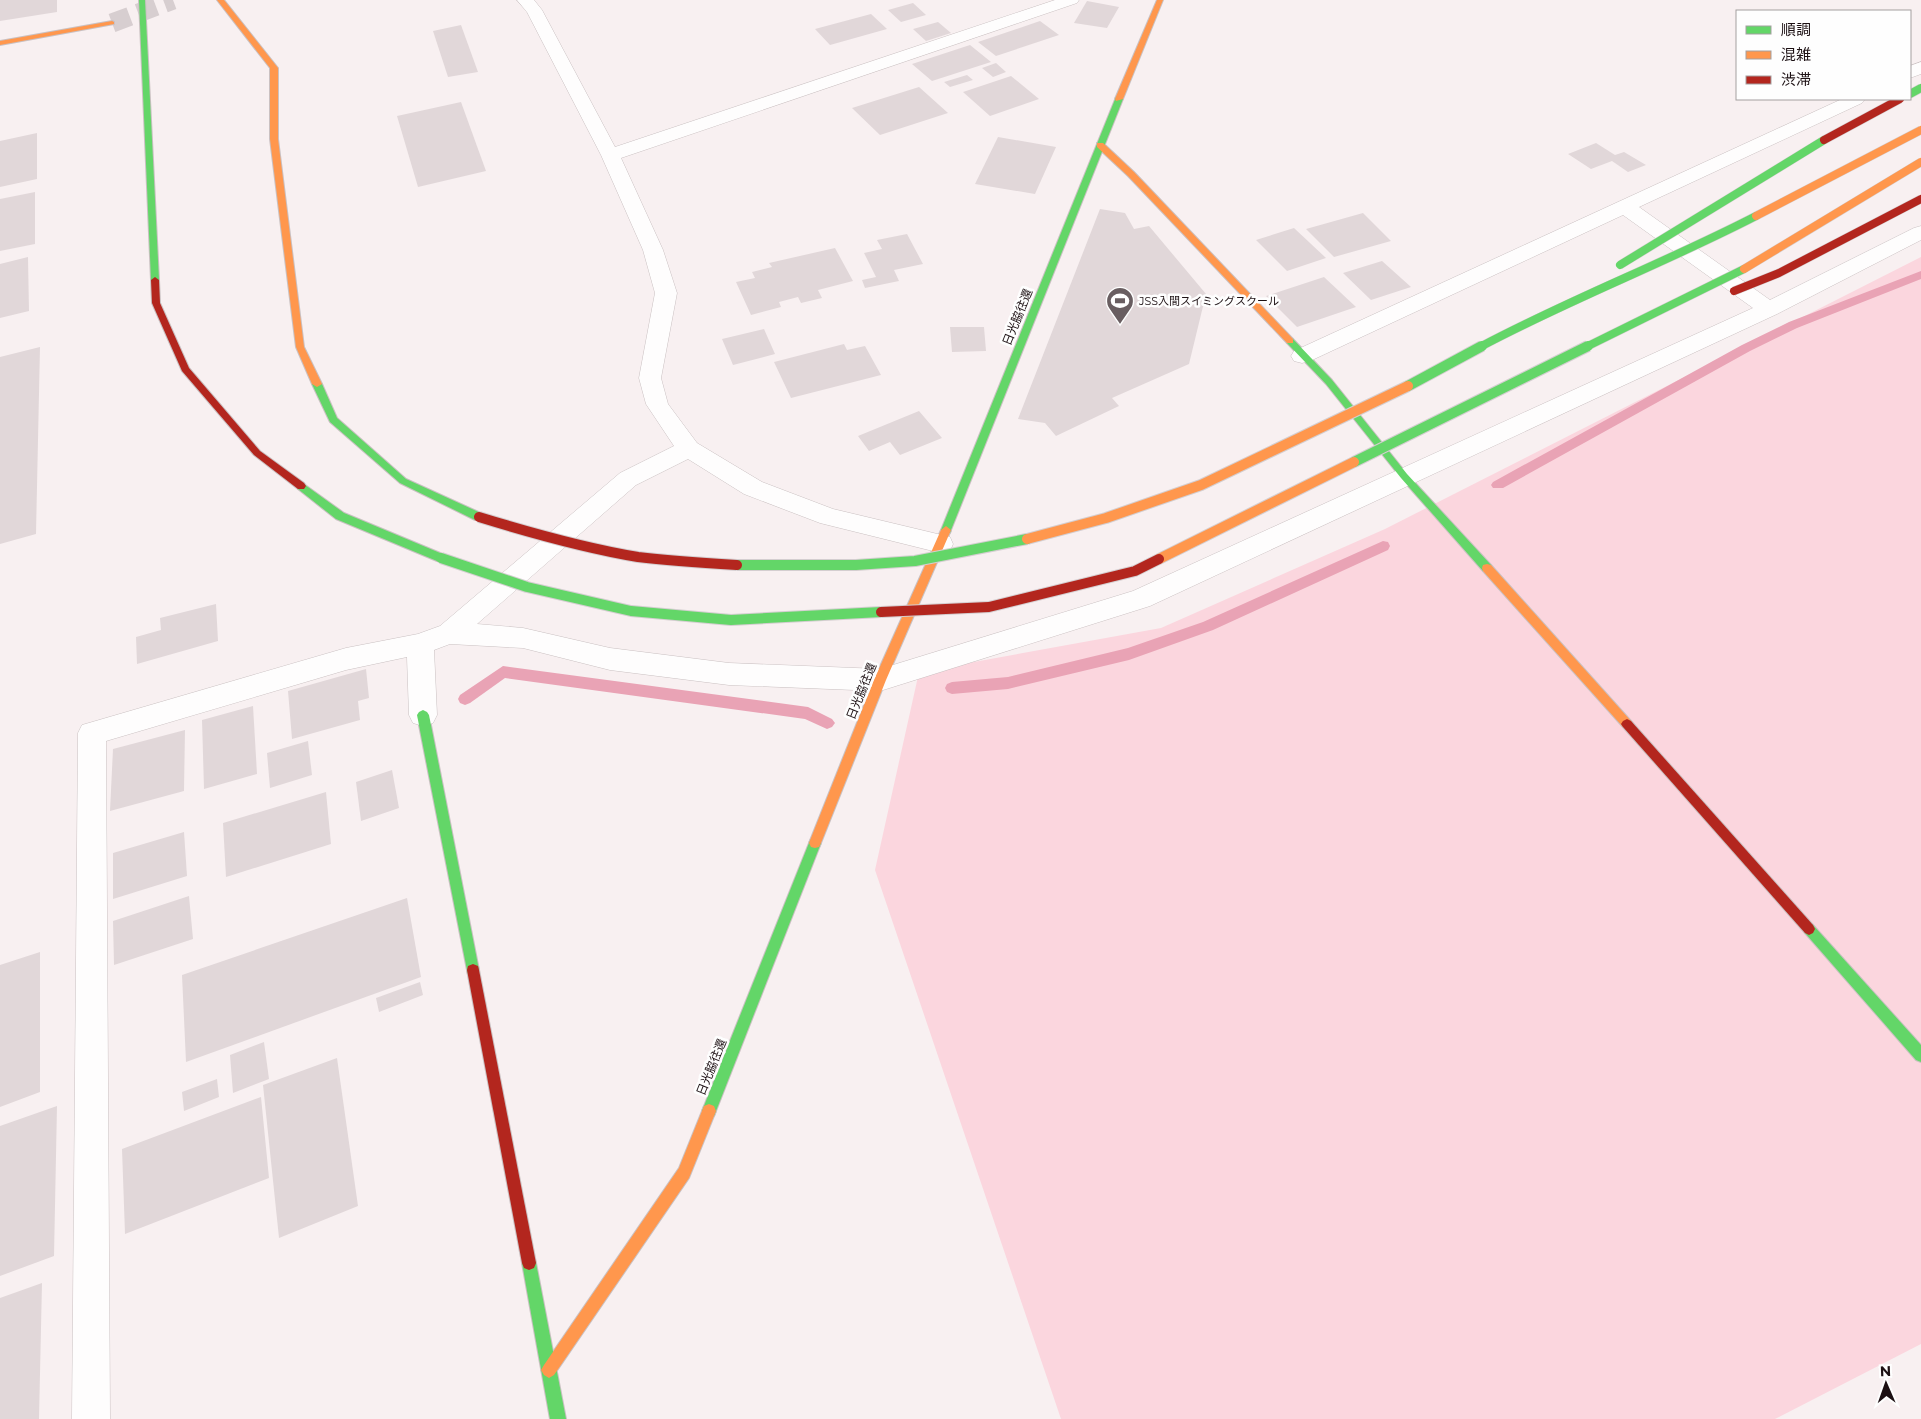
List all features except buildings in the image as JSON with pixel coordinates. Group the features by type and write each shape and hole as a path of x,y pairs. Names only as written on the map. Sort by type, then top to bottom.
{"main road":[{"path":"142,0 156,303 185,369 257,453 340,516 441,558 526,587 631,611 722,619 828,616 990,607 1135,571 1757,262 1921,162"},
{"path":"220,0 274,68 274,139 300,348 333,420 403,481 479,517 535,534 623,554 682,562 746,565 856,565 915,561 1044,536 1106,518 1202,485 1398,391 1527,322 1776,168 1832,135 1898,100"},
{"name":"日光脇往還","path":"549,1370 684,1173 880,680 941,544 1100,145 1160,0"},
{"path":"0,43 112,23"},
{"path":"1527,322 1704,243 1921,130"},
{"path":"1100,145 1131,174 1302,356 1329,382 1404,476 1638,736 1921,1056"},
{"path":"1725,294 1779,273 1921,199"},
{"path":"1572,355 1689,309"},
{"path":"423,715 513,1173 558,1419"}],"street":[{"path":"525,0 534,10 610,155 653,250 666,293 650,378 657,404 689,449 753,488 829,517 941,544"},
{"path":"610,155 1071,0"},
{"path":"1302,356 1854,100"},
{"path":"1624,206 1769,309"},
{"path":"449,633 523,638 610,658 729,674 880,680 1141,599 1769,309 1921,232"},
{"path":"91,1419 92,733 346,659 420,644 449,633 628,478 689,449"},
{"path":"420,644 423,715"}],"shaded area":[{"path":"1921,257 1921,1344 1775,1419 1061,1419 875,870 919,672 1161,628 1385,529"}],"waterway":[{"path":"1498,485 1746,348 1793,325 1921,275"},
{"path":"952,688 1008,683 1129,654 1208,626 1383,546"},
{"path":"465,699 503,672 808,713 827,723"}],"tunnel":[{"path":"112,23 173,0"}],"traffic: fast":[{"path":"142,0 155,280"},
{"path":"1911,93 1921,88"},
{"path":"946,530 1119,99"},
{"path":"1620,265 1824,140"},
{"path":"1408,386 1527,322 1704,243 1756,216"},
{"path":"1354,462 1744,269"},
{"path":"1290,341 1329,382 1404,476 1487,568"},
{"path":"317,384 333,420 403,481 479,517"},
{"path":"301,486 340,516 441,558"},
{"path":"737,565 856,565 915,561 1027,539"},
{"path":"441,558 527,587 631,611 731,620 881,612"},
{"path":"423,715 473,970"},
{"path":"709,1111 815,843"},
{"path":"1809,929 1921,1055"},
{"path":"529,1263 558,1419"}],"traffic: slow":[{"path":"220,0 274,68 274,139 300,347 317,384"},
{"path":"1119,99 1160,0"},
{"path":"0,43 112,23"},
{"path":"1756,216 1921,130"},
{"path":"1100,145 1131,174 1290,341"},
{"path":"1744,269 1921,162"},
{"path":"1027,539 1106,518 1201,485 1408,386"},
{"path":"1159,559 1354,462"},
{"path":"815,843 880,680 946,530"},
{"path":"1487,568 1627,724"},
{"path":"549,1370 684,1173 709,1111"}],"traffic: jam":[{"path":"1824,140 1898,100"},
{"path":"1734,291 1779,273 1921,199"},
{"path":"155,280 156,303 185,369 257,453 301,486"},
{"path":"479,517 568,542 623,554 666,560 737,565"},
{"path":"881,612 989,607 1135,571 1159,559"},
{"path":"1627,724 1809,929"},
{"path":"473,970 529,1263"}],"place":[{"name":"JSS入間スイミングスクール","path":"1120,325"}]}
